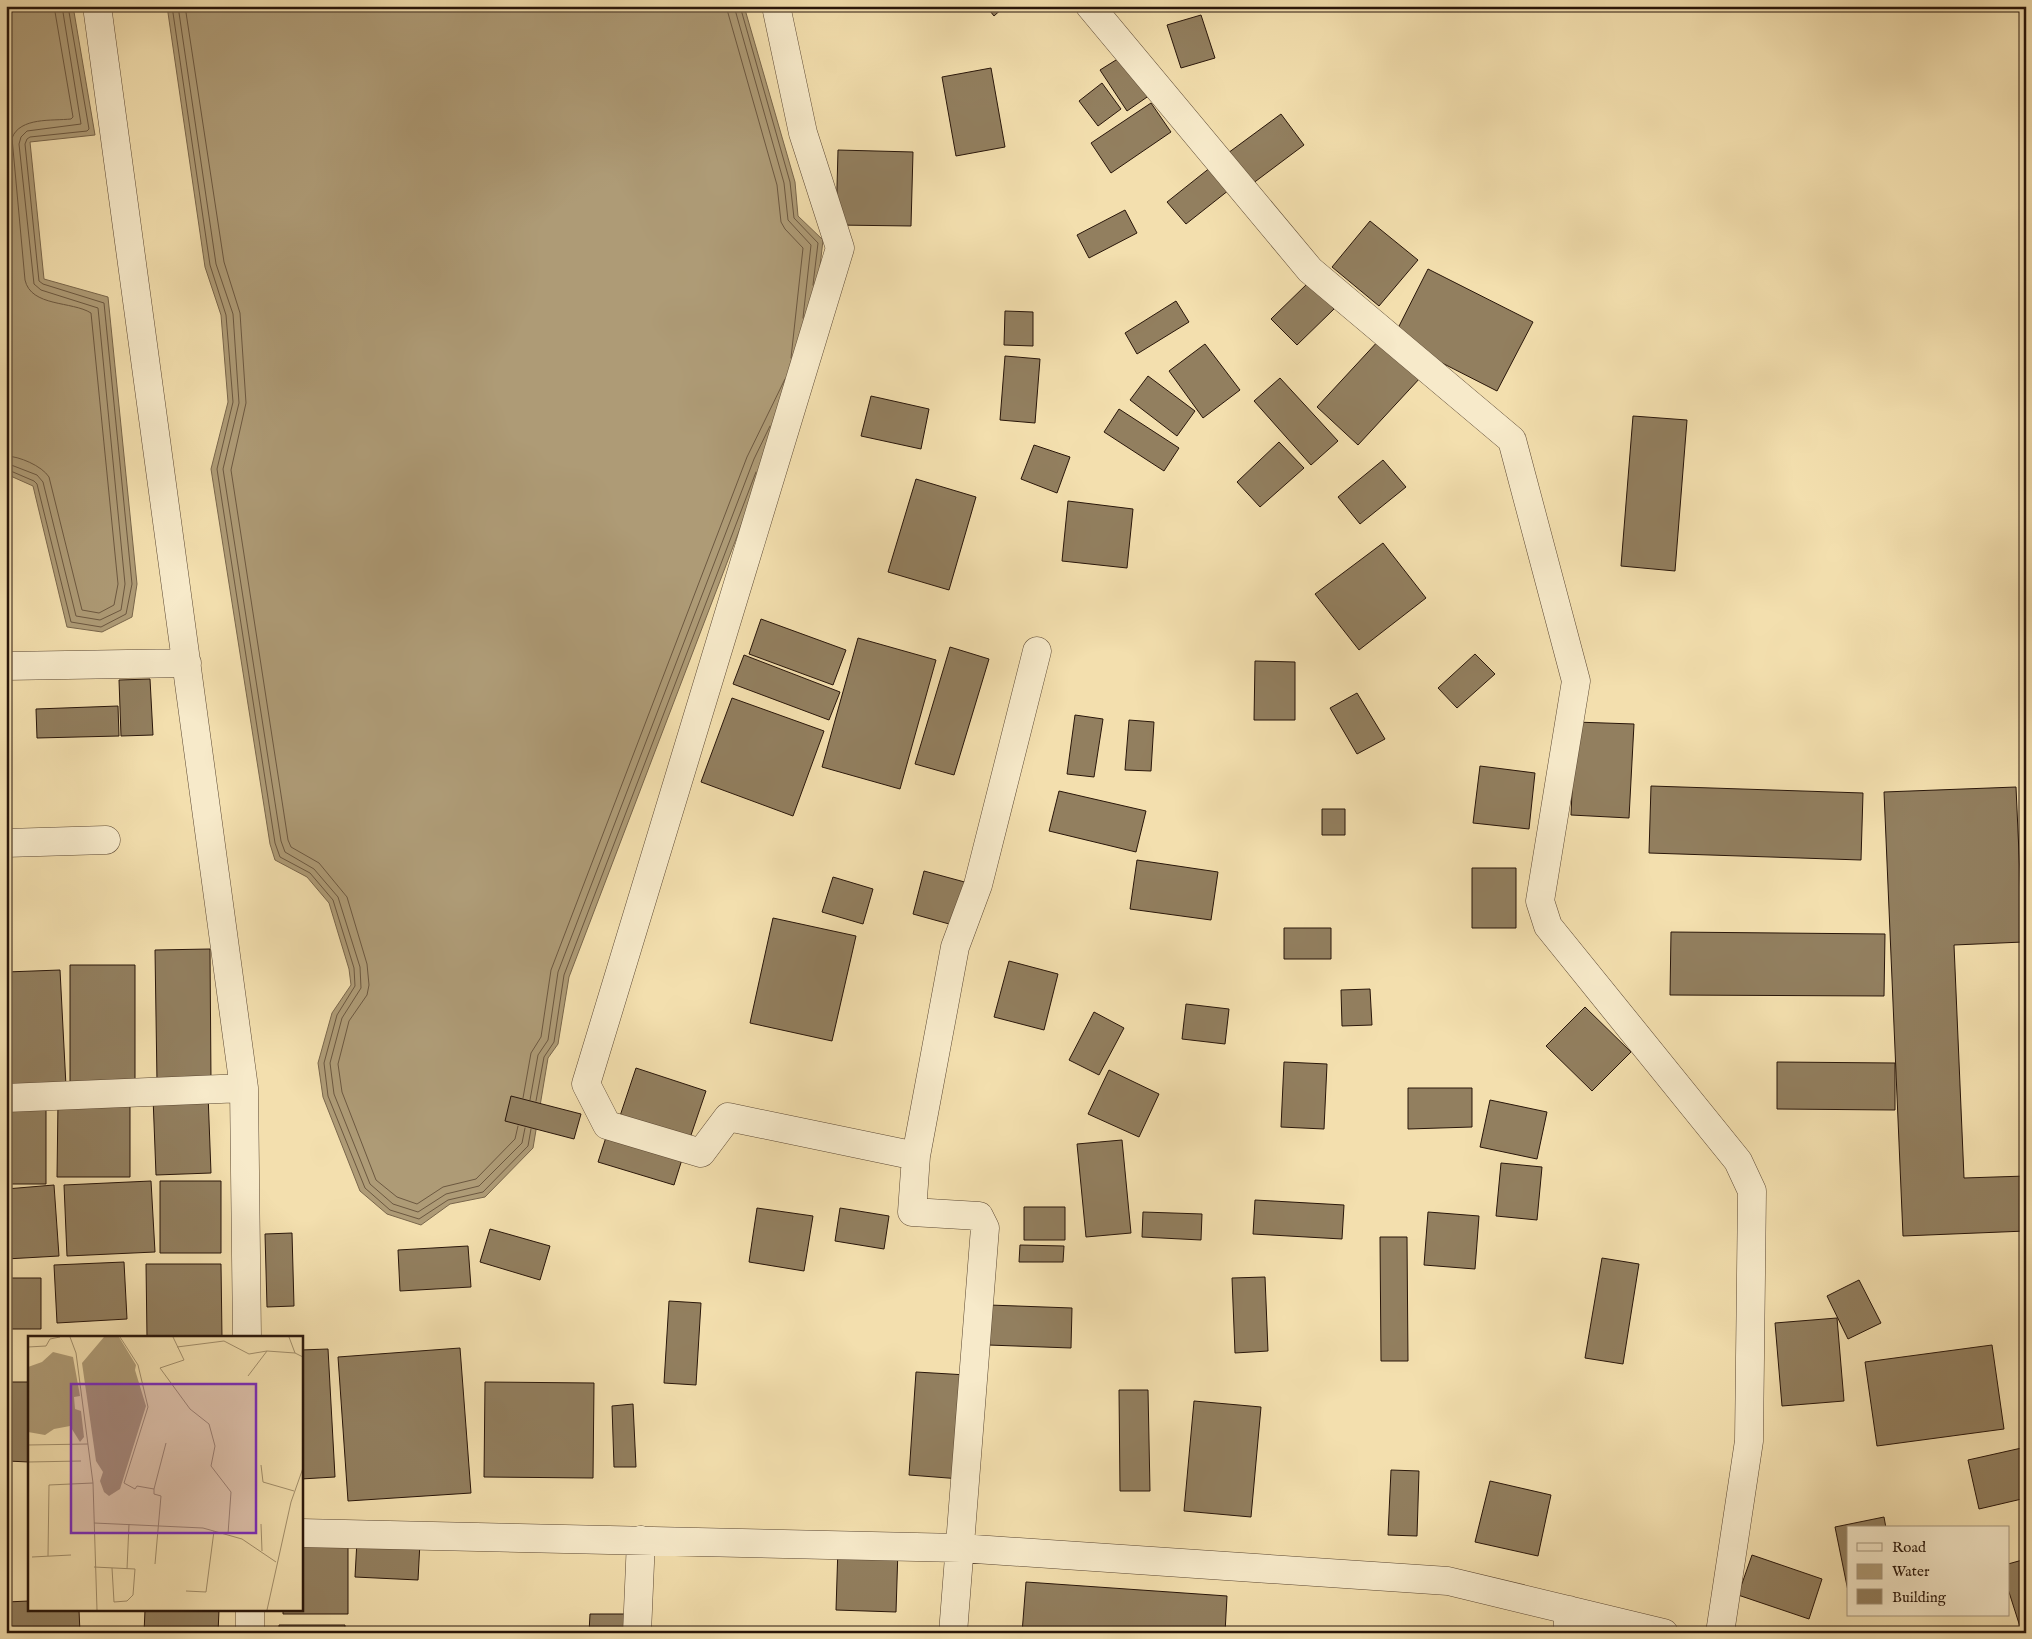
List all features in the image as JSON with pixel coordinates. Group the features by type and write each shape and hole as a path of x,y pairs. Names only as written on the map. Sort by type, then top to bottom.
{"street":[{"path":"97,6 244,1088 247,1336"},
{"path":"776,6 803,133 840,248 586,1084 607,1124 701,1153 728,1117 916,1156"},
{"path":"1090,6 1310,270 1512,440 1576,682 1540,901 1542,909 1548,926 1738,1161 1752,1192 1749,1441 1720,1633"},
{"path":"953,1633 985,1228 980,1216 912,1212 916,1156 955,947 978,885 1037,651"},
{"path":"6,666 187,663"},
{"path":"6,843 106,840"},
{"path":"6,1098 244,1088"},
{"path":"302,1533 960,1548 1448,1581 1568,1621 1664,1633"},
{"path":"637,1633 641,1540"},
{"path":"250,1612 250,1633"}],"water":[{"path":"6,6 73,6 95,135 30,142 44,279 108,297 137,584 132,617 102,632 67,627 33,486 6,474"},
{"path":"167,6 744,6 795,182 798,216 823,240 808,373 765,463 569,977 558,1044 548,1058 533,1148 485,1197 450,1204 421,1225 387,1214 360,1191 323,1097 318,1063 332,1013 351,985 349,969 329,903 307,877 275,860 270,844 211,469 228,402 221,315 205,267"}],"building":[{"path":"986,6 1005,6 994,16"},
{"path":"1201,15 1215,58 1181,68 1167,25"},
{"path":"1124,55 1150,95 1127,111 1100,70"},
{"path":"991,68 1005,147 956,156 942,77"},
{"path":"1102,83 1121,109 1098,126 1079,101"},
{"path":"1151,103 1171,132 1111,173 1091,143"},
{"path":"1281,114 1304,145 1252,184 1228,153"},
{"path":"838,150 913,152 911,226 836,225"},
{"path":"1211,167 1229,190 1186,224 1167,202"},
{"path":"1125,210 1137,233 1089,258 1077,235"},
{"path":"1370,221 1418,260 1379,306 1332,267"},
{"path":"1428,269 1533,322 1497,391 1393,338"},
{"path":"1308,283 1334,309 1297,345 1271,319"},
{"path":"1176,301 1189,322 1137,354 1125,333"},
{"path":"1005,311 1033,312 1033,346 1004,345"},
{"path":"1380,339 1421,377 1358,445 1317,407"},
{"path":"1205,344 1240,390 1203,418 1169,371"},
{"path":"1005,356 1040,359 1035,423 1000,420"},
{"path":"1148,376 1195,411 1177,436 1130,400"},
{"path":"1280,378 1338,441 1311,465 1254,401"},
{"path":"871,396 929,409 921,449 861,436"},
{"path":"1119,409 1179,448 1164,471 1104,432"},
{"path":"1633,416 1687,420 1675,571 1621,566"},
{"path":"1279,442 1304,468 1260,507 1237,482"},
{"path":"1034,445 1070,457 1057,493 1021,479"},
{"path":"1383,460 1406,487 1360,524 1338,497"},
{"path":"916,479 976,497 949,590 888,572"},
{"path":"1068,501 1133,509 1127,568 1062,561"},
{"path":"1383,543 1426,598 1359,650 1315,594"},
{"path":"761,619 846,650 833,685 749,654"},
{"path":"858,638 936,660 900,789 822,767"},
{"path":"950,647 989,659 954,775 915,764"},
{"path":"1475,654 1495,674 1457,708 1438,688"},
{"path":"744,655 840,692 829,720 733,684"},
{"path":"1255,661 1295,662 1295,720 1254,720"},
{"path":"150,679 153,735 121,736 119,680"},
{"path":"1357,693 1385,739 1357,754 1330,708"},
{"path":"732,698 824,731 793,816 701,782"},
{"path":"118,706 119,736 37,738 36,709"},
{"path":"1075,715 1103,719 1094,777 1067,774"},
{"path":"1129,720 1154,722 1151,771 1125,770"},
{"path":"1575,722 1634,724 1629,818 1571,815"},
{"path":"1480,766 1535,773 1529,829 1473,823"},
{"path":"1651,786 1863,793 1861,860 1649,853"},
{"path":"2016,787 2023,942 1954,945 1964,1178 2026,1176 2026,1231 1903,1236 1884,792"},
{"path":"1059,791 1146,811 1136,852 1049,831"},
{"path":"1322,809 1345,809 1345,835 1322,835"},
{"path":"1137,860 1218,872 1211,920 1130,909"},
{"path":"1472,868 1516,868 1516,928 1472,928"},
{"path":"924,871 972,884 960,927 913,914"},
{"path":"833,877 873,889 863,924 822,912"},
{"path":"773,918 856,936 832,1041 750,1023"},
{"path":"1284,928 1331,928 1331,959 1284,959"},
{"path":"1671,932 1885,934 1884,996 1670,995"},
{"path":"210,949 211,1081 157,1082 155,950"},
{"path":"1009,961 1058,974 1044,1030 994,1017"},
{"path":"70,965 135,965 135,1089 70,1089"},
{"path":"60,970 66,1086 6,1088 6,972"},
{"path":"1370,989 1372,1025 1342,1026 1341,990"},
{"path":"1186,1004 1229,1009 1225,1044 1182,1039"},
{"path":"1585,1007 1631,1052 1592,1091 1546,1046"},
{"path":"1094,1012 1124,1028 1099,1075 1069,1060"},
{"path":"1284,1062 1327,1064 1324,1129 1281,1127"},
{"path":"1777,1062 1895,1063 1895,1110 1777,1109"},
{"path":"636,1068 706,1091 689,1141 619,1119"},
{"path":"1109,1070 1159,1094 1139,1137 1088,1114"},
{"path":"1408,1088 1472,1088 1472,1127 1408,1129"},
{"path":"208,1094 211,1173 156,1175 153,1097"},
{"path":"511,1096 581,1114 574,1139 505,1121"},
{"path":"130,1098 130,1177 57,1177 58,1102"},
{"path":"46,1099 46,1184 6,1184 6,1103"},
{"path":"1490,1100 1547,1112 1537,1159 1480,1147"},
{"path":"608,1131 684,1153 674,1185 598,1162"},
{"path":"1122,1140 1131,1233 1086,1237 1077,1144"},
{"path":"1501,1163 1542,1167 1537,1220 1496,1216"},
{"path":"151,1181 155,1252 67,1256 64,1185"},
{"path":"160,1181 221,1181 221,1253 160,1253"},
{"path":"54,1185 59,1256 6,1259 6,1189"},
{"path":"1255,1200 1344,1205 1342,1239 1253,1234"},
{"path":"1024,1207 1065,1207 1065,1240 1024,1240"},
{"path":"757,1208 813,1216 804,1271 749,1262"},
{"path":"840,1208 889,1216 884,1249 835,1241"},
{"path":"1143,1212 1202,1214 1201,1240 1142,1237"},
{"path":"1428,1212 1479,1216 1475,1269 1424,1265"},
{"path":"490,1229 550,1246 540,1280 480,1262"},
{"path":"292,1233 294,1306 267,1307 265,1234"},
{"path":"1380,1237 1407,1237 1408,1361 1381,1361"},
{"path":"1020,1245 1064,1246 1063,1262 1019,1262"},
{"path":"468,1246 471,1287 400,1291 398,1250"},
{"path":"1602,1258 1639,1264 1623,1364 1585,1358"},
{"path":"124,1262 127,1319 57,1323 54,1265"},
{"path":"146,1264 221,1264 222,1336 147,1336"},
{"path":"1265,1277 1268,1351 1235,1353 1232,1278"},
{"path":"6,1278 41,1278 41,1329 6,1329"},
{"path":"1859,1280 1881,1323 1848,1339 1827,1296"},
{"path":"669,1301 701,1303 696,1385 664,1383"},
{"path":"989,1305 1072,1308 1071,1348 988,1345"},
{"path":"1837,1318 1844,1401 1782,1406 1775,1323"},
{"path":"1992,1345 2004,1429 1877,1446 1865,1362"},
{"path":"460,1348 471,1493 348,1501 338,1357"},
{"path":"328,1349 335,1477 302,1479 302,1350"},
{"path":"916,1372 967,1375 961,1479 909,1475"},
{"path":"9,1382 28,1382 28,1462 7,1461"},
{"path":"485,1382 594,1383 593,1478 484,1477"},
{"path":"1119,1390 1148,1390 1150,1491 1120,1491"},
{"path":"1194,1401 1261,1407 1251,1517 1184,1511"},
{"path":"633,1404 636,1467 614,1467 612,1406"},
{"path":"2026,1447 2026,1498 1979,1509 1968,1460"},
{"path":"1391,1470 1419,1471 1417,1536 1388,1535"},
{"path":"1490,1481 1551,1495 1538,1556 1475,1542"},
{"path":"1884,1517 1886,1526 1847,1526 1847,1586 1835,1527"},
{"path":"357,1540 420,1542 418,1580 355,1577"},
{"path":"302,1541 348,1541 348,1614 283,1614 283,1612 302,1612"},
{"path":"838,1546 898,1549 896,1612 836,1610"},
{"path":"1752,1555 1822,1579 1809,1619 1738,1595"},
{"path":"2026,1559 2026,1633 2022,1633 2010,1595 2010,1563"},
{"path":"1026,1582 1227,1596 1225,1633 1022,1633"},
{"path":"28,1601 28,1612 79,1612 80,1633 6,1633 6,1602"},
{"path":"145,1612 219,1612 218,1633 144,1633"},
{"path":"590,1614 631,1614 631,1633 589,1633"},
{"path":"279,1625 345,1625 345,1633 279,1633"}]}
